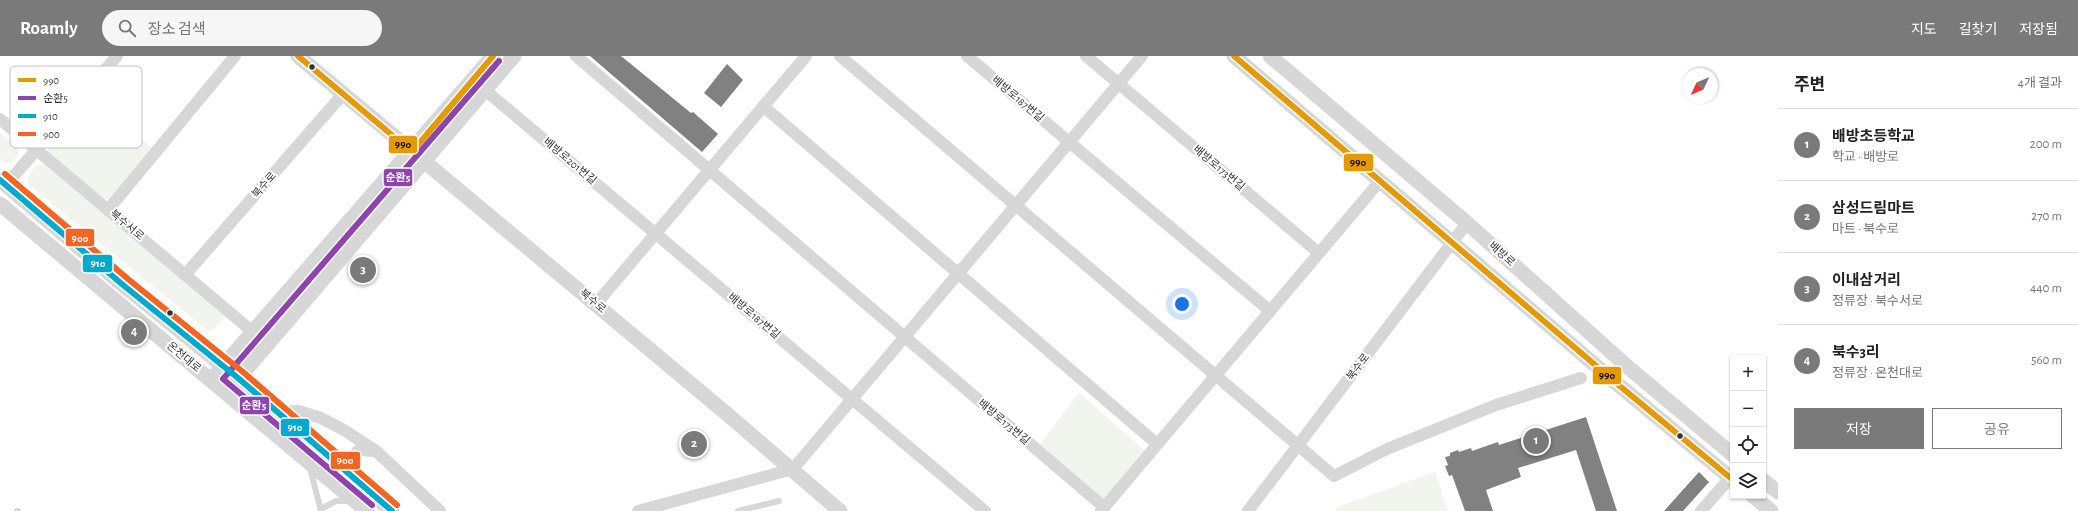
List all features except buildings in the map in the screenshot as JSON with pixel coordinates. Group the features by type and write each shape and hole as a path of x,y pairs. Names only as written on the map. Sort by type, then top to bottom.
{"street":[{"path":"108,66 117,56"},
{"path":"108,210 235,56"},
{"name":"북수로","path":"298,56 793,469 840,511"},
{"path":"211,379 224,367 412,152 493,56"},
{"path":"227,392 514,56"},
{"path":"576,56 905,337"},
{"path":"596,304 806,56"},
{"path":"840,56 1334,476 1387,449 1496,405 1581,378"},
{"name":"배방로187번길","path":"968,56 1069,142"},
{"path":"1086,56 1118,83"},
{"path":"638,511 793,469 1142,56"},
{"name":"배방로","path":"1234,56 1615,382 1730,477"},
{"name":"배방로","path":"1276,57 1468,223 1628,368 1730,453"},
{"name":"배방로173번길","path":"1118,83 1319,253"},
{"name":"배방로201번길","path":"485,90 655,233"},
{"name":"북수로","path":"185,275 343,94"},
{"path":"763,106 1157,444"},
{"name":"북수서로","path":"0,119 10,128"},
{"path":"1069,142 1270,311"},
{"name":"북수서로","path":"34,148 254,332"},
{"path":"3,182 36,150"},
{"name":"배방로173번길","path":"905,337 1103,509 1380,181"},
{"name":"온천대로","path":"3,182 123,285 238,378 392,511"},
{"name":"온천대로","path":"0,204 227,392 253,416 308,460 367,511"},
{"name":"북수로","path":"1248,511 1468,223"},
{"name":"배방로187번길","path":"655,233 852,399"},
{"path":"852,399 985,511"},
{"path":"277,412 299,411 321,418 376,451 440,511"},
{"path":"347,472 351,458 359,450 376,451"},
{"path":"1700,511 1730,481"},
{"path":"1766,482 1778,492"},
{"path":"1757,499 1771,511"}],"lane":[{"path":"308,460 321,510 336,501 355,500"},
{"path":"738,511 779,501"}],"shaded area":[{"path":"0,133 10,142 10,148 17,148 19,154 11,162 5,163 0,158"},
{"path":"142,139 152,148 110,199 103,200 47,154 47,148 142,148"},
{"path":"44,164 223,314 223,319 215,328 208,331 27,183 32,170 37,166"},
{"path":"1079,393 1144,450 1103,500 1040,444"},
{"path":"1435,472 1448,511 1336,511 1337,507"}],"transit line":[{"name":"990","path":"298,56 412,152 493,56"},
{"name":"990","path":"1234,56 1615,382 1730,478"},
{"name":"순환5","path":"372,505 223,379 499,61"},
{"name":"900","path":"5,174 128,279 243,372 397,505"},
{"name":"910","path":"0,180 123,285 238,378 392,511"}],"place":[{"name":"이내삼거리","path":"363,270"},
{"name":"북수3리","path":"134,332"},
{"name":"배방초등학교","path":"1536,441"},
{"name":"삼성드림마트","path":"694,444"}]}
